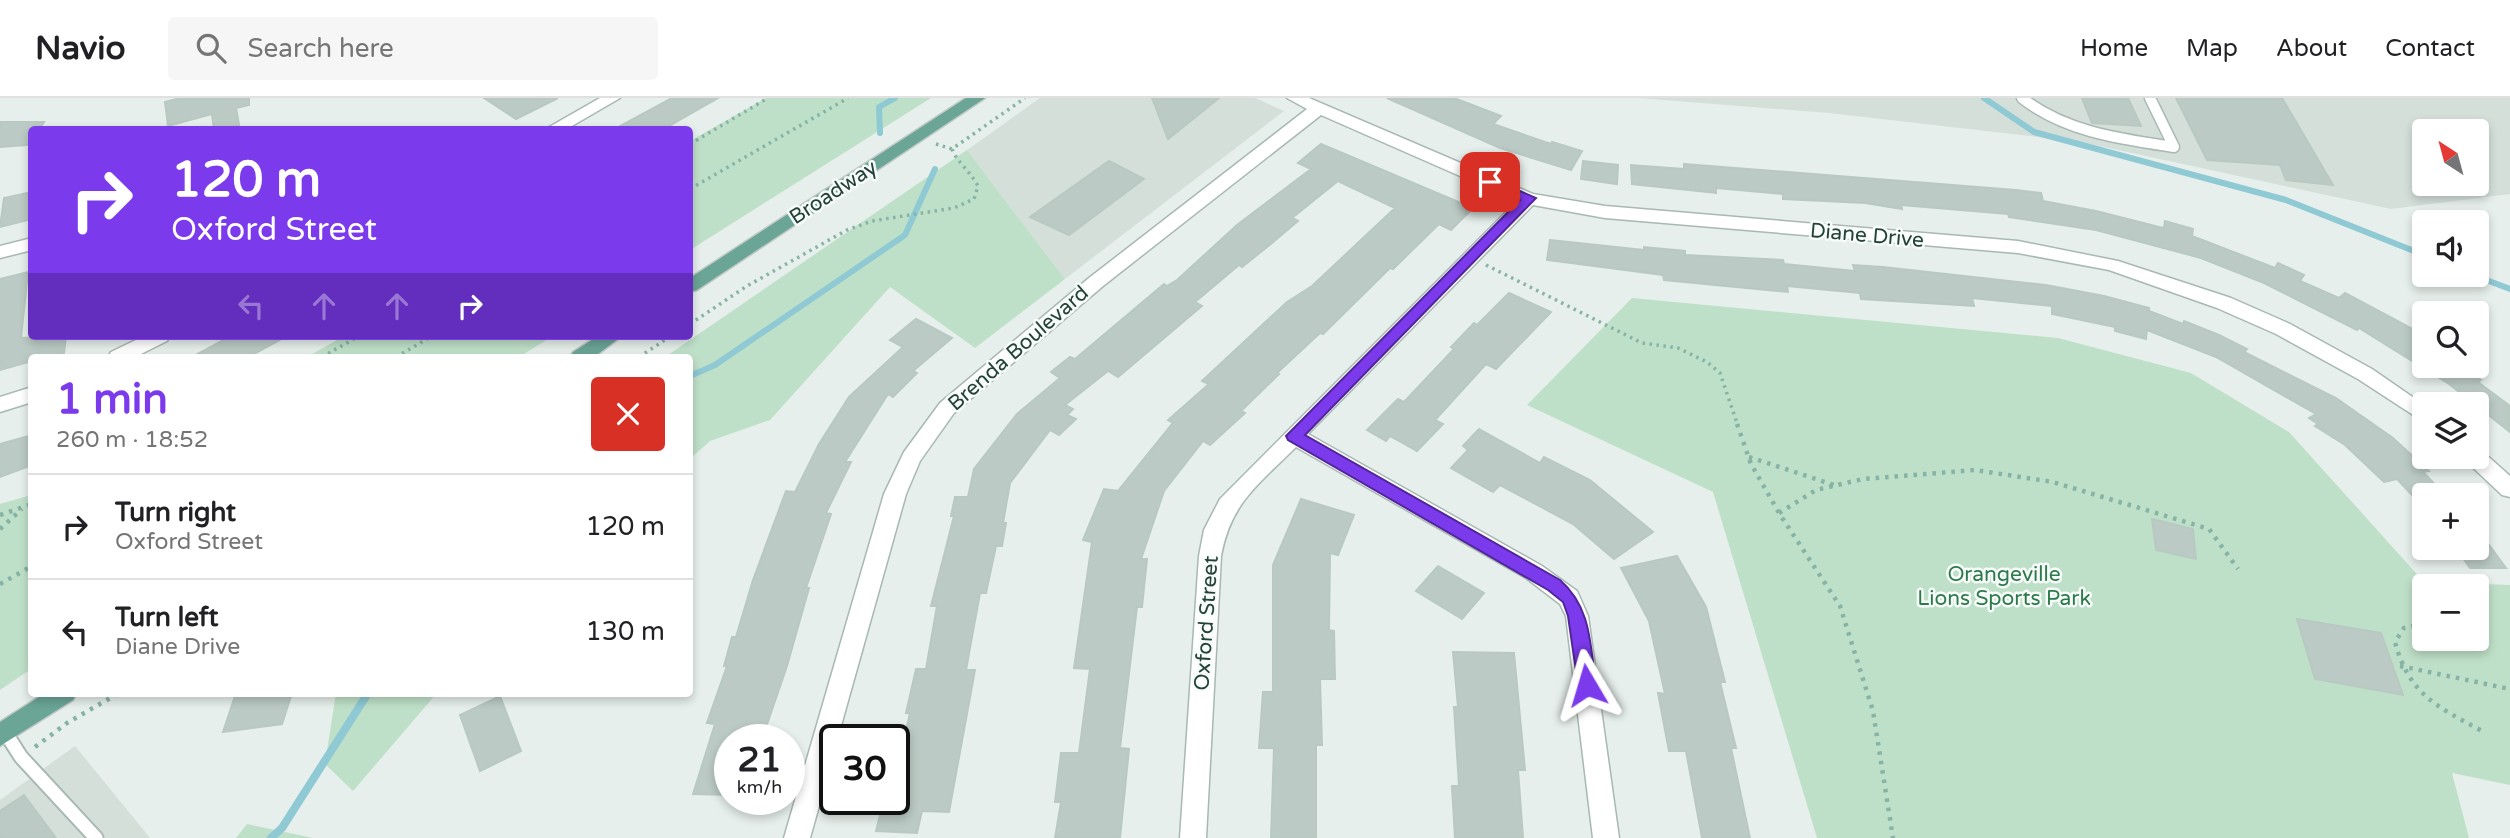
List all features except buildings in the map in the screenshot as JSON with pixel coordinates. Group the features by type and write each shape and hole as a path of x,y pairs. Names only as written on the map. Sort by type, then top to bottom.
{"main road":[{"name":"Broadway","path":"693,284 977,98"},
{"path":"585,354 606,340"},
{"path":"2,734 59,697"}],"street":[{"path":"560,126 612,98"},
{"name":"Diane Drive","path":"1295,98 1529,198 1605,212 2018,247 2112,265 2224,303 2283,329 2365,374 2412,407"},
{"name":"Brenda Boulevard","path":"797,838 895,494 911,458 947,408 1014,350 1200,199 1318,108"},
{"name":"Oxford Street","path":"1193,838 1210,556 1215,530 1231,499 1529,198"},
{"path":"0,252 28,245"},
{"path":"124,354 152,340"},
{"path":"0,405 28,395"},
{"path":"1294,436 1534,572 1569,598 1580,634 1606,838"},
{"path":"2488,469 2510,489"}],"lane":[{"path":"2022,98 2050,116 2111,138 2174,147 2150,98"},
{"path":"2,734 96,838"}],"path":[{"path":"693,142 768,98"},
{"path":"693,187 848,98"},
{"path":"693,322 747,286 847,230 872,220 954,208 974,200 978,187 970,170 955,157 952,149 1024,98"},
{"path":"1471,257 1642,343 1678,348 1707,362 1720,373 1749,457 1779,513 1840,606 1873,711 1893,838"},
{"path":"327,354 352,340"},
{"path":"401,354 425,340"},
{"path":"644,354 665,340"},
{"path":"1749,457 1835,485"},
{"path":"1779,513 1816,490 1835,485 1863,479 1975,470 2053,482 2209,529 2238,569"},
{"path":"0,515 28,506"},
{"path":"0,530 23,508"},
{"path":"0,584 28,568"},
{"path":"2412,626 2404,628 2395,642 2399,666 2419,695 2482,731"},
{"path":"2399,666 2510,689"},
{"path":"21,757 67,723 112,697"}],"shaded area":[{"path":"1040,98 1255,98 1284,111 1065,279 967,150"},
{"path":"1639,98 2510,98 2510,194 2391,209 2081,142 1829,113"},
{"path":"75,746 150,838 0,838 0,800"}],"green space":[{"path":"766,98 931,98 693,248 693,139"},
{"path":"967,150 1065,279 975,348 890,287 770,420 710,441 693,456 693,354 669,354"},
{"name":"Orangeville Lions Sports Park","path":"1632,298 2058,338 2191,373 2289,432 2417,574 2412,574 2412,651 2489,651 2489,584 2510,585 2510,785 2452,773 2469,838 1817,838 1713,492 1527,405"},
{"path":"337,340 547,340 524,354 312,354"},
{"path":"28,496 28,671 0,690 0,504"},
{"path":"335,697 434,697 353,791 325,764"},
{"path":"247,824 313,838 236,838"}],"waterway":[{"path":"880,133 879,107 895,98"},
{"path":"1984,98 2034,132 2286,200 2412,250"},
{"path":"693,375 715,365 905,235 935,169"},
{"path":"2489,281 2510,289"},
{"path":"271,838 282,828 365,697"}],"route":[{"path":"1490,182 1529,198 1294,436 1554,585 1569,598 1577,616 1587,685"}]}
